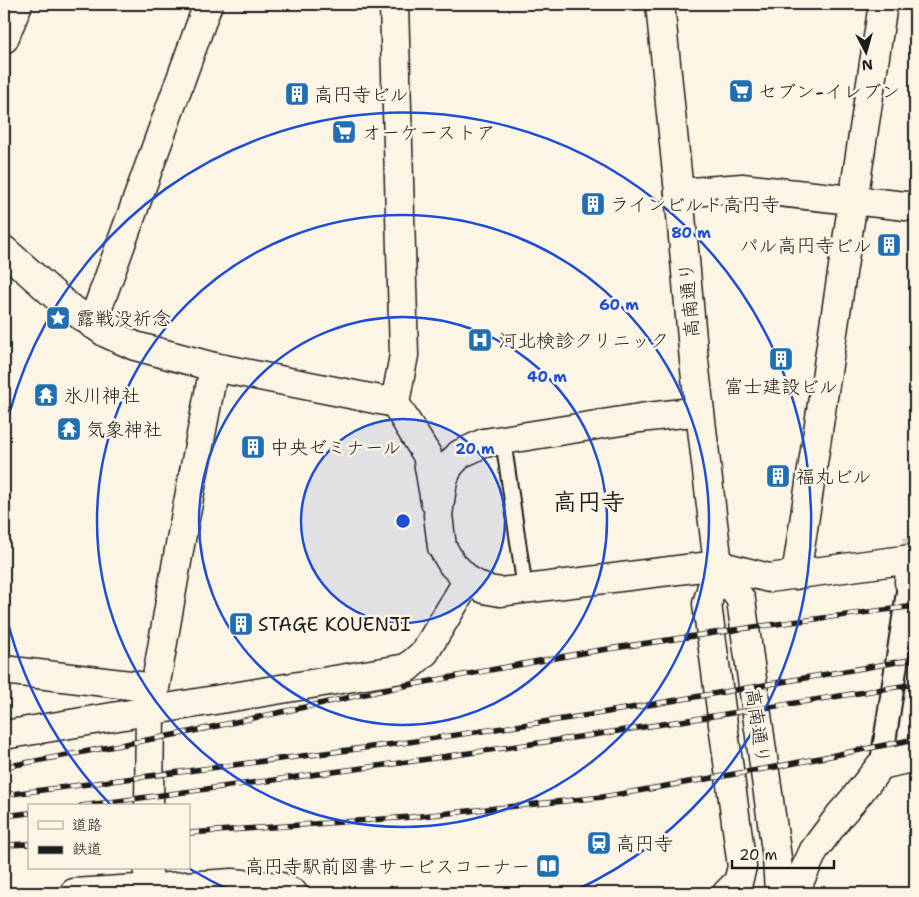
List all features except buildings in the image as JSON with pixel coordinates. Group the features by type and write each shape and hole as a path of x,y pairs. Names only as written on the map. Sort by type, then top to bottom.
{"street":[{"path":"4,39 18,4"},
{"path":"92,324 208,4"},
{"path":"394,4 404,356 395,403 427,454 442,547 452,564 468,580 484,589 500,592 718,565 769,578 911,559 912,582 881,765 814,850 796,893"},
{"name":"高南通り","path":"660,4 700,411 718,565 707,604 742,868 738,882 727,893"},
{"path":"796,575 883,4"},
{"path":"679,193 742,188 915,207"},
{"path":"4,250 66,305 106,333 135,346 214,367 395,403"},
{"path":"149,804 153,699 214,367"},
{"path":"409,426 432,439 447,444 494,441 640,418 700,411"},
{"path":"438,516 443,480 449,466 460,454 494,441"},
{"name":"高南通り","path":"718,565 741,600 777,858 779,893"},
{"path":"4,736 153,699 407,668 425,652 468,580"},
{"path":"4,670 153,699"},
{"path":"881,765 915,757"},
{"path":"74,893 137,885 232,883 281,887 292,893"}],"lane":[{"path":"494,441 525,589"}],"tunnel":[{"path":"911,559 915,532"}],"railway":[{"path":"4,767 189,732 393,688 588,652 754,627 915,606"},
{"path":"4,795 402,743 590,715 915,659"},
{"path":"96,804 593,735 915,684"},
{"path":"190,833 411,817 603,797 775,767 915,739"},
{"path":"4,816 28,813"},
{"path":"4,845 28,844"}],"place":[{"name":"セブン-イレブン","path":"741,91"},
{"name":"高円寺ビル","path":"297,94"},
{"name":"オーケーストア","path":"344,132"},
{"name":"ラインビルド高円寺","path":"593,204"},
{"name":"パル高円寺ビル","path":"889,245"},
{"name":"露戦没祈念","path":"58,318"},
{"name":"河北検診クリニック","path":"480,340"},
{"name":"富士建設ビル","path":"781,359"},
{"name":"氷川神社","path":"46,395"},
{"name":"気象神社","path":"69,429"},
{"name":"中央ゼミナール","path":"253,447"},
{"name":"福丸ビル","path":"778,476"},
{"name":"STAGE KOUENJI","path":"241,624"},
{"name":"高円寺","path":"599,843"},
{"name":"高円寺駅前図書サービスコーナー","path":"548,866"}],"district":[{"name":"高円寺","path":"589,502"}]}
